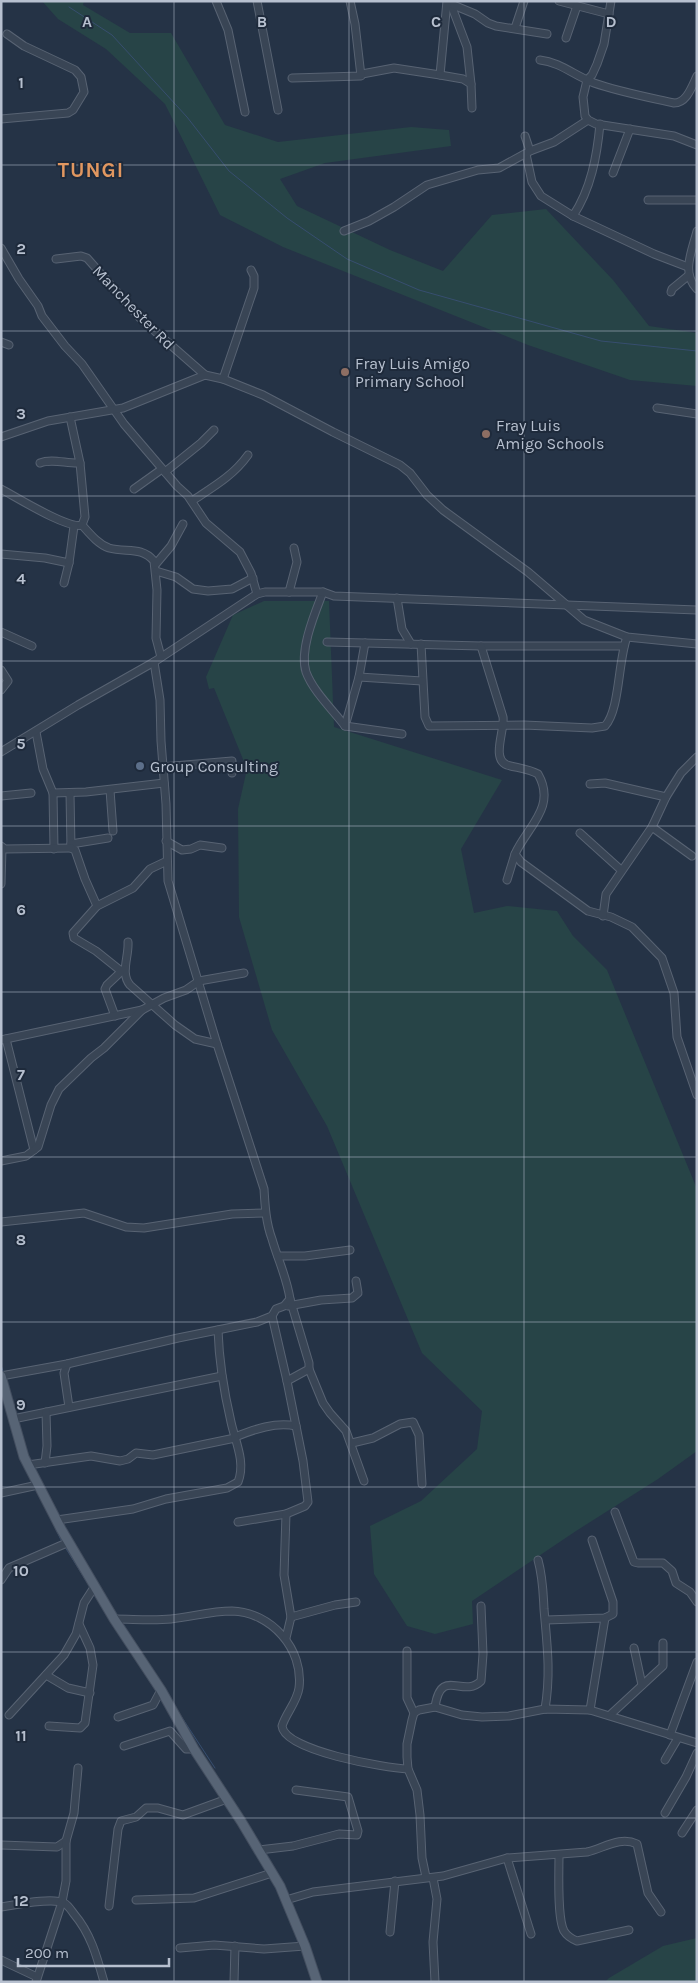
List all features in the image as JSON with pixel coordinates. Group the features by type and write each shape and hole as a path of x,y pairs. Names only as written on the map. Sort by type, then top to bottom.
{"main road":[{"path":"1,1376 24,1457 38,1485 68,1542 114,1620 161,1690 194,1749 272,1873 286,1900 305,1946 317,1982"}],"street":[{"path":"216,1 228,30 245,112"},
{"path":"257,1 278,110"},
{"path":"350,1 362,74"},
{"path":"515,28 524,1"},
{"path":"559,1 609,14"},
{"path":"611,1 606,37 597,64 587,80 583,104 585,116 588,120 600,124 674,136 697,145"},
{"path":"440,75 450,2"},
{"path":"450,2 475,14 488,23 547,34"},
{"path":"450,2 467,47 472,84 472,108"},
{"path":"566,38 577,6"},
{"path":"1,119 68,113 74,110 84,92 81,77 75,70 24,46 7,34"},
{"path":"540,60 557,64 587,80 636,95 679,103 684,99 697,76"},
{"path":"292,78 358,77 362,74 394,68 463,79 472,84"},
{"path":"344,231 394,208 427,185 478,170 499,168 562,138 588,120"},
{"path":"573,216 591,179 597,154 600,124"},
{"path":"613,173 630,129"},
{"path":"525,136 532,182 542,196 573,216 688,271"},
{"path":"648,200 697,200"},
{"path":"697,231 688,271 691,283 697,289"},
{"path":"1,248 38,306 42,316 82,364 114,411 164,471 192,501 206,523 240,552 253,578 257,594"},
{"name":"Manchester Rd","path":"56,259 81,256 87,258 140,318 205,375"},
{"path":"224,379 254,288 254,276 251,270"},
{"path":"671,292 688,271"},
{"path":"1,342 9,345"},
{"path":"1,436 38,424 70,417 114,411 205,375 224,379 263,395 400,465 410,473 427,495 443,510 528,572 563,604 584,620 627,637 697,644"},
{"path":"657,408 697,414"},
{"path":"70,417 80,463 85,517 82,525"},
{"path":"134,489 164,471 201,443 214,430"},
{"path":"192,501 220,483 248,455"},
{"path":"40,463 44,461 70,464 80,463"},
{"path":"1,490 74,526 82,525"},
{"path":"155,568 171,546 183,524"},
{"path":"82,525 98,542 107,547 143,552 150,556 155,568 157,590 156,627 160,657"},
{"path":"64,583 74,526"},
{"path":"289,592 297,562 294,548"},
{"path":"1,554 45,558 69,563"},
{"path":"155,568 176,577 193,589 208,591 232,589 253,578"},
{"path":"1,752 154,662 257,594 323,592 334,596 697,610"},
{"path":"323,592 312,620 304,660 312,683 344,726 402,734"},
{"path":"334,596 337,593 432,597 436,600"},
{"path":"397,598 402,629 411,644"},
{"path":"1,632 32,646"},
{"path":"421,644 426,720 430,726 465,724 592,728 605,726 610,719 627,637"},
{"path":"327,642 481,646 624,646"},
{"path":"344,726 359,677 365,643"},
{"path":"481,646 501,708 504,726 498,752 501,761 505,764 538,774 543,784 544,795 541,812 515,854 506,880"},
{"path":"154,662 160,700 170,892 264,1189 265,1213 272,1240 284,1270 289,1304 305,1344 309,1363 308,1370 323,1403 346,1431 352,1443 364,1481"},
{"path":"1,670 8,681 1,690"},
{"path":"359,677 422,681"},
{"path":"36,732 43,769 53,793 54,849"},
{"path":"603,916 606,894 652,827 666,797 681,773 697,757"},
{"path":"162,767 232,761 232,773"},
{"path":"590,784 605,782 666,797"},
{"path":"53,793 110,790 164,783"},
{"path":"110,790 113,831"},
{"path":"1,796 31,793"},
{"path":"70,793 71,846 75,850 97,906"},
{"path":"652,827 692,856"},
{"path":"580,834 621,870"},
{"path":"1,884 2,847 54,849 108,838"},
{"path":"166,841 182,850 200,845 222,848"},
{"path":"515,854 521,862 588,911 632,927 662,958 674,993 677,1037 694,1080 697,1095"},
{"path":"167,861 147,871 133,888 97,906 72,936 123,970 126,980 175,1025 195,1039 217,1044"},
{"path":"115,1016 105,990 106,985 123,970 128,954 128,942"},
{"path":"1,1161 26,1156 39,1145 51,1105 59,1089 142,1010 186,990 199,981 244,973"},
{"path":"34,1150 4,1039 142,1010"},
{"path":"1,1222 78,1213 91,1214 126,1227 144,1228 232,1214 265,1213"},
{"path":"278,1256 305,1256 350,1250"},
{"path":"1,1376 67,1364 178,1338 258,1322 272,1316 276,1309 289,1304 352,1298 358,1293 356,1281"},
{"path":"238,1522 286,1514 305,1506 308,1502 303,1460 288,1381 272,1316"},
{"path":"57,1520 133,1509 166,1499 221,1490 238,1482 241,1470 222,1376 218,1330"},
{"path":"67,1364 64,1373 69,1408"},
{"path":"288,1381 308,1370"},
{"path":"14,1419 222,1376"},
{"path":"44,1463 47,1446 46,1412"},
{"path":"352,1443 373,1438 400,1424 413,1422 419,1435 422,1484"},
{"path":"28,1465 91,1456 120,1461 136,1453 153,1455 235,1437 275,1425 286,1424 296,1426"},
{"path":"1,1493 38,1485"},
{"path":"615,1512 634,1562 664,1563 672,1571 676,1583 690,1592 697,1602"},
{"path":"286,1514 284,1575 291,1617 286,1638"},
{"path":"546,1620 605,1618 613,1614 613,1602 592,1540"},
{"path":"1,1580 9,1568 68,1542"},
{"path":"538,1560 543,1578 550,1674 545,1708"},
{"path":"9,1715 64,1655 76,1634 84,1603 95,1586"},
{"path":"291,1617 334,1605 356,1602"},
{"path":"435,1706 438,1691 441,1687 446,1685 472,1687 481,1681 484,1654 480,1606"},
{"path":"114,1620 171,1619 202,1613 232,1611 255,1616 280,1632 286,1638 294,1655 299,1687 295,1700 282,1726 284,1732 294,1740 333,1755 379,1766 408,1768"},
{"path":"590,1710 605,1618"},
{"path":"49,1726 83,1727 85,1723 90,1693 92,1658 90,1648 79,1623"},
{"path":"610,1715 663,1666 663,1643"},
{"path":"634,1648 642,1685"},
{"path":"407,1651 407,1698 414,1713 407,1744 408,1768 417,1790 422,1858 437,1899 433,1942 435,1982"},
{"path":"670,1736 697,1662"},
{"path":"46,1675 68,1688 90,1693"},
{"path":"118,1717 153,1705 161,1690"},
{"path":"414,1713 435,1706 462,1715 482,1717 509,1716 545,1708 590,1710 697,1743"},
{"path":"124,1746 170,1731 186,1749 194,1749"},
{"path":"664,1760 678,1738"},
{"path":"664,1813 686,1777 697,1753"},
{"path":"1,1960 36,1979 62,1902 66,1881 66,1841 74,1813 78,1768"},
{"path":"259,1850 293,1846 339,1834 356,1836 358,1833 348,1797 296,1790"},
{"path":"109,1906 118,1829 121,1821 136,1817 146,1808 158,1808 183,1815 227,1800"},
{"path":"682,1832 697,1810"},
{"path":"1,1845 57,1847 66,1841"},
{"path":"286,1900 314,1892 461,1872 507,1858 559,1855 598,1849 611,1843 632,1842 637,1844 648,1893 661,1912"},
{"path":"559,1855 561,1919 563,1930 566,1934 576,1941 629,1930"},
{"path":"507,1858 531,1934"},
{"path":"136,1900 194,1898 272,1873"},
{"path":"390,1932 395,1881"},
{"path":"1,1907 31,1902 62,1902 78,1919 91,1940 104,1982"},
{"path":"180,1948 214,1945 264,1949 305,1946"},
{"path":"234,1982 235,1946"}],"green space":[{"path":"42,1 84,1 83,5 130,33 171,33 225,125 278,142 411,127 449,130 451,146 325,163 280,179 297,206 390,250 443,271 492,215 546,209 613,280 649,326 697,333 697,386 630,380 528,345 283,247 220,215 165,104 106,49 58,19"},
{"path":"264,601 329,601 334,727 502,780 461,849 474,913 507,906 557,911 573,936 607,970 697,1189 697,1451 658,1479 472,1601 473,1624 435,1634 407,1626 374,1574 370,1526 421,1501 477,1449 482,1411 422,1353 327,1126 272,1030 239,917 238,809 247,769 214,688 209,689 206,677 233,615"},
{"path":"697,1938 697,1982 605,1982 663,1946"}],"waterway":[{"path":"69,7 112,35 187,117 229,171 287,218 347,259 419,290 601,341 697,351"},
{"path":"1,1365 3,1371"},
{"path":"48,1513 61,1540"},
{"path":"65,1547 90,1587"},
{"path":"94,1594 102,1607"},
{"path":"151,1683 156,1691"},
{"path":"177,1710 215,1768"}],"place":[{"name":"Fray Luis Amigo Primary School","path":"345,372"},
{"name":"Fray Luis Amigo Schools","path":"486,434"},
{"name":"Group Consulting","path":"140,766"}],"district":[{"name":"TUNGI","path":"91,170"}]}
